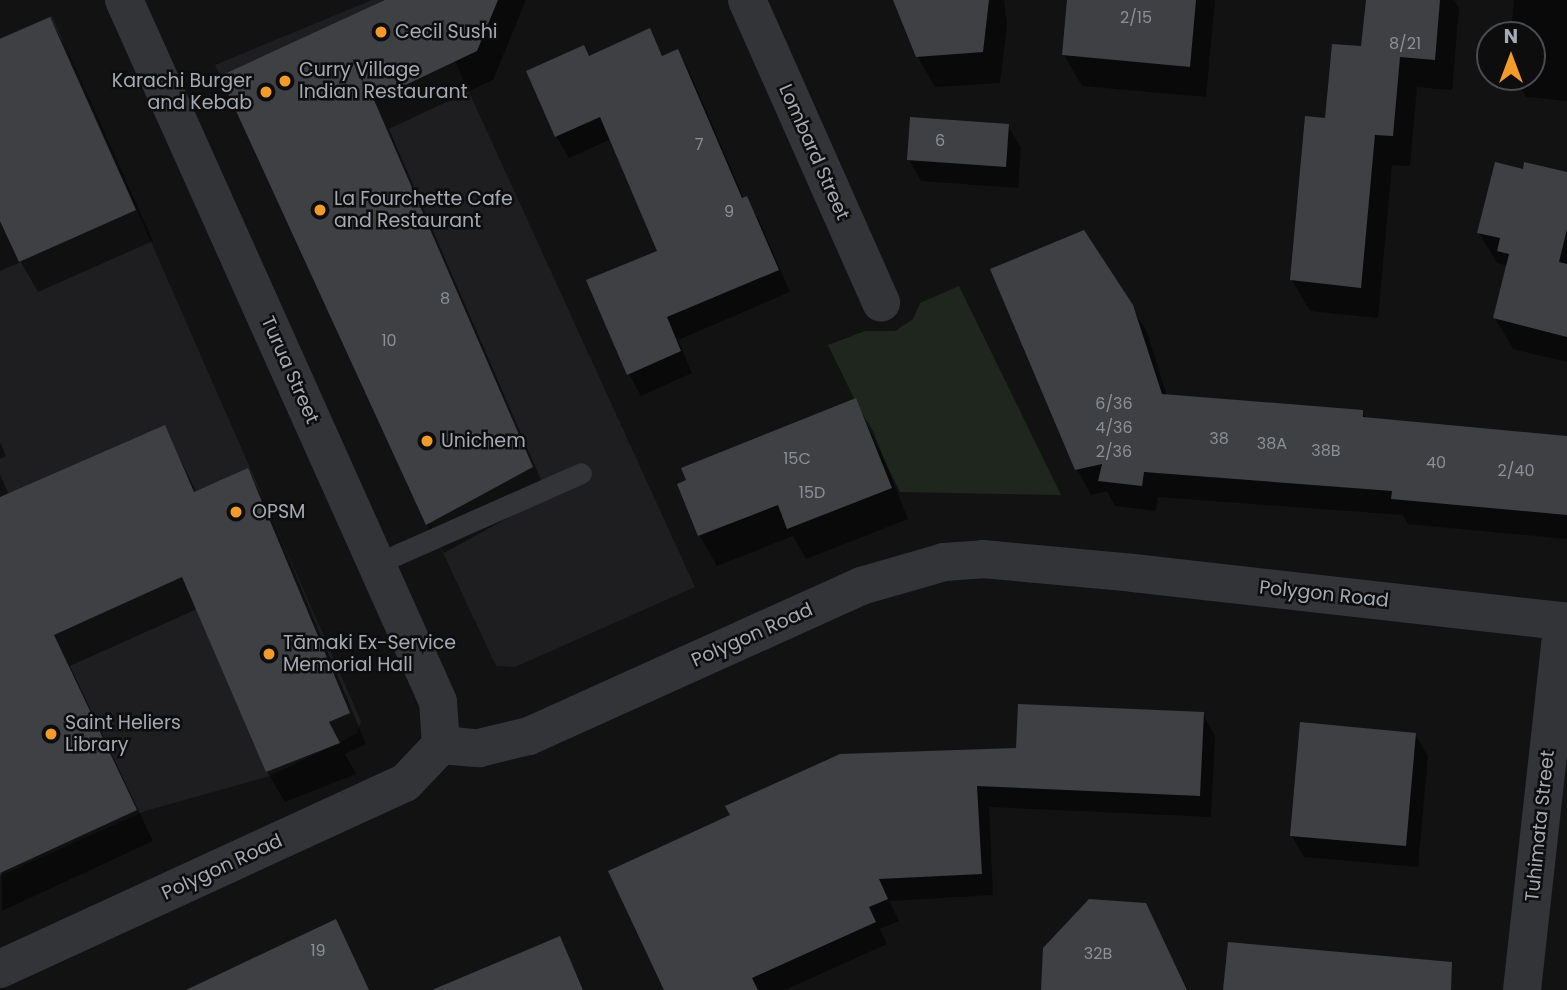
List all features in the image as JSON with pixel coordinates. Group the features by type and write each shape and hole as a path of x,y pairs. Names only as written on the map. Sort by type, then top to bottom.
{"street":[{"name":"Turua Street","path":"124,0 438,702 441,745"},
{"name":"Lombard Street","path":"747,0 881,303"},
{"name":"Polygon Road","path":"0,969 395,789 421,770 441,745 479,748 529,736 861,586 944,562 983,559 1133,573 1565,621"},
{"name":"Tuhimata Street","path":"1522,990 1565,621"}],"lane":[{"path":"376,564 582,473"}],"shaded area":[{"path":"372,0 427,0 695,587 515,667 496,666 215,65"},
{"path":"52,16 361,721 357,733 270,776 145,811 0,876 0,38"},
{"path":"959,286 1061,495 900,492 828,345 865,331 895,331 913,319 920,303"}],"building":[{"path":"385,0 498,0 477,51 374,100 533,467 426,525 220,76"},
{"path":"893,0 989,0 983,52 916,57"},
{"path":"1067,0 1196,0 1190,67 1062,55"},
{"path":"1366,0 1440,0 1435,60 1400,57 1393,136 1375,135 1361,288 1290,280 1305,116 1325,118 1332,44 1361,46"},
{"path":"50,17 136,210 19,262 0,221 0,39"},
{"path":"650,28 662,56 678,49 742,198 747,196 779,270 667,317 681,351 627,375 586,280 657,251 600,117 555,137 526,71 584,45 589,56"},
{"path":"910,117 1009,124 1006,167 907,160"},
{"path":"1495,162 1523,169 1524,162 1567,172 1567,229 1559,262 1567,264 1567,337 1493,318 1509,254 1497,251 1500,238 1477,233"},
{"path":"1084,230 1133,305 1162,394 1363,410 1363,417 1567,436 1567,515 1391,499 1392,491 1144,472 1142,486 1098,481 1102,464 1075,470 990,269"},
{"path":"856,398 892,488 787,529 778,505 698,536 677,484 686,480 681,468"},
{"path":"165,425 194,492 248,468 350,713 329,722 340,743 266,772 182,577 54,635 137,810 0,873 0,497"},
{"path":"1018,704 1204,712 1200,796 977,786 982,874 879,879 888,899 869,907 876,922 752,978 758,990 664,990 608,871 730,815 725,806 840,754 1016,748"},
{"path":"1300,722 1416,733 1406,846 1290,836"},
{"path":"1089,899 1146,903 1187,990 1041,990 1043,948"},
{"path":"336,919 369,990 186,990"},
{"path":"560,936 583,990 432,990"},
{"path":"1228,942 1452,962 1451,990 1223,990"}],"place":[{"name":"Cecil Sushi","path":"381,32"},
{"name":"Curry Village Indian Restaurant","path":"285,81"},
{"name":"Karachi Burger and Kebab","path":"266,92"},
{"name":"La Fourchette Cafe and Restaurant","path":"320,210"},
{"name":"Unichem","path":"427,441"},
{"name":"OPSM","path":"236,512"},
{"name":"Tāmaki Ex-Service Memorial Hall","path":"269,654"},
{"name":"Saint Heliers Library","path":"51,734"}]}
